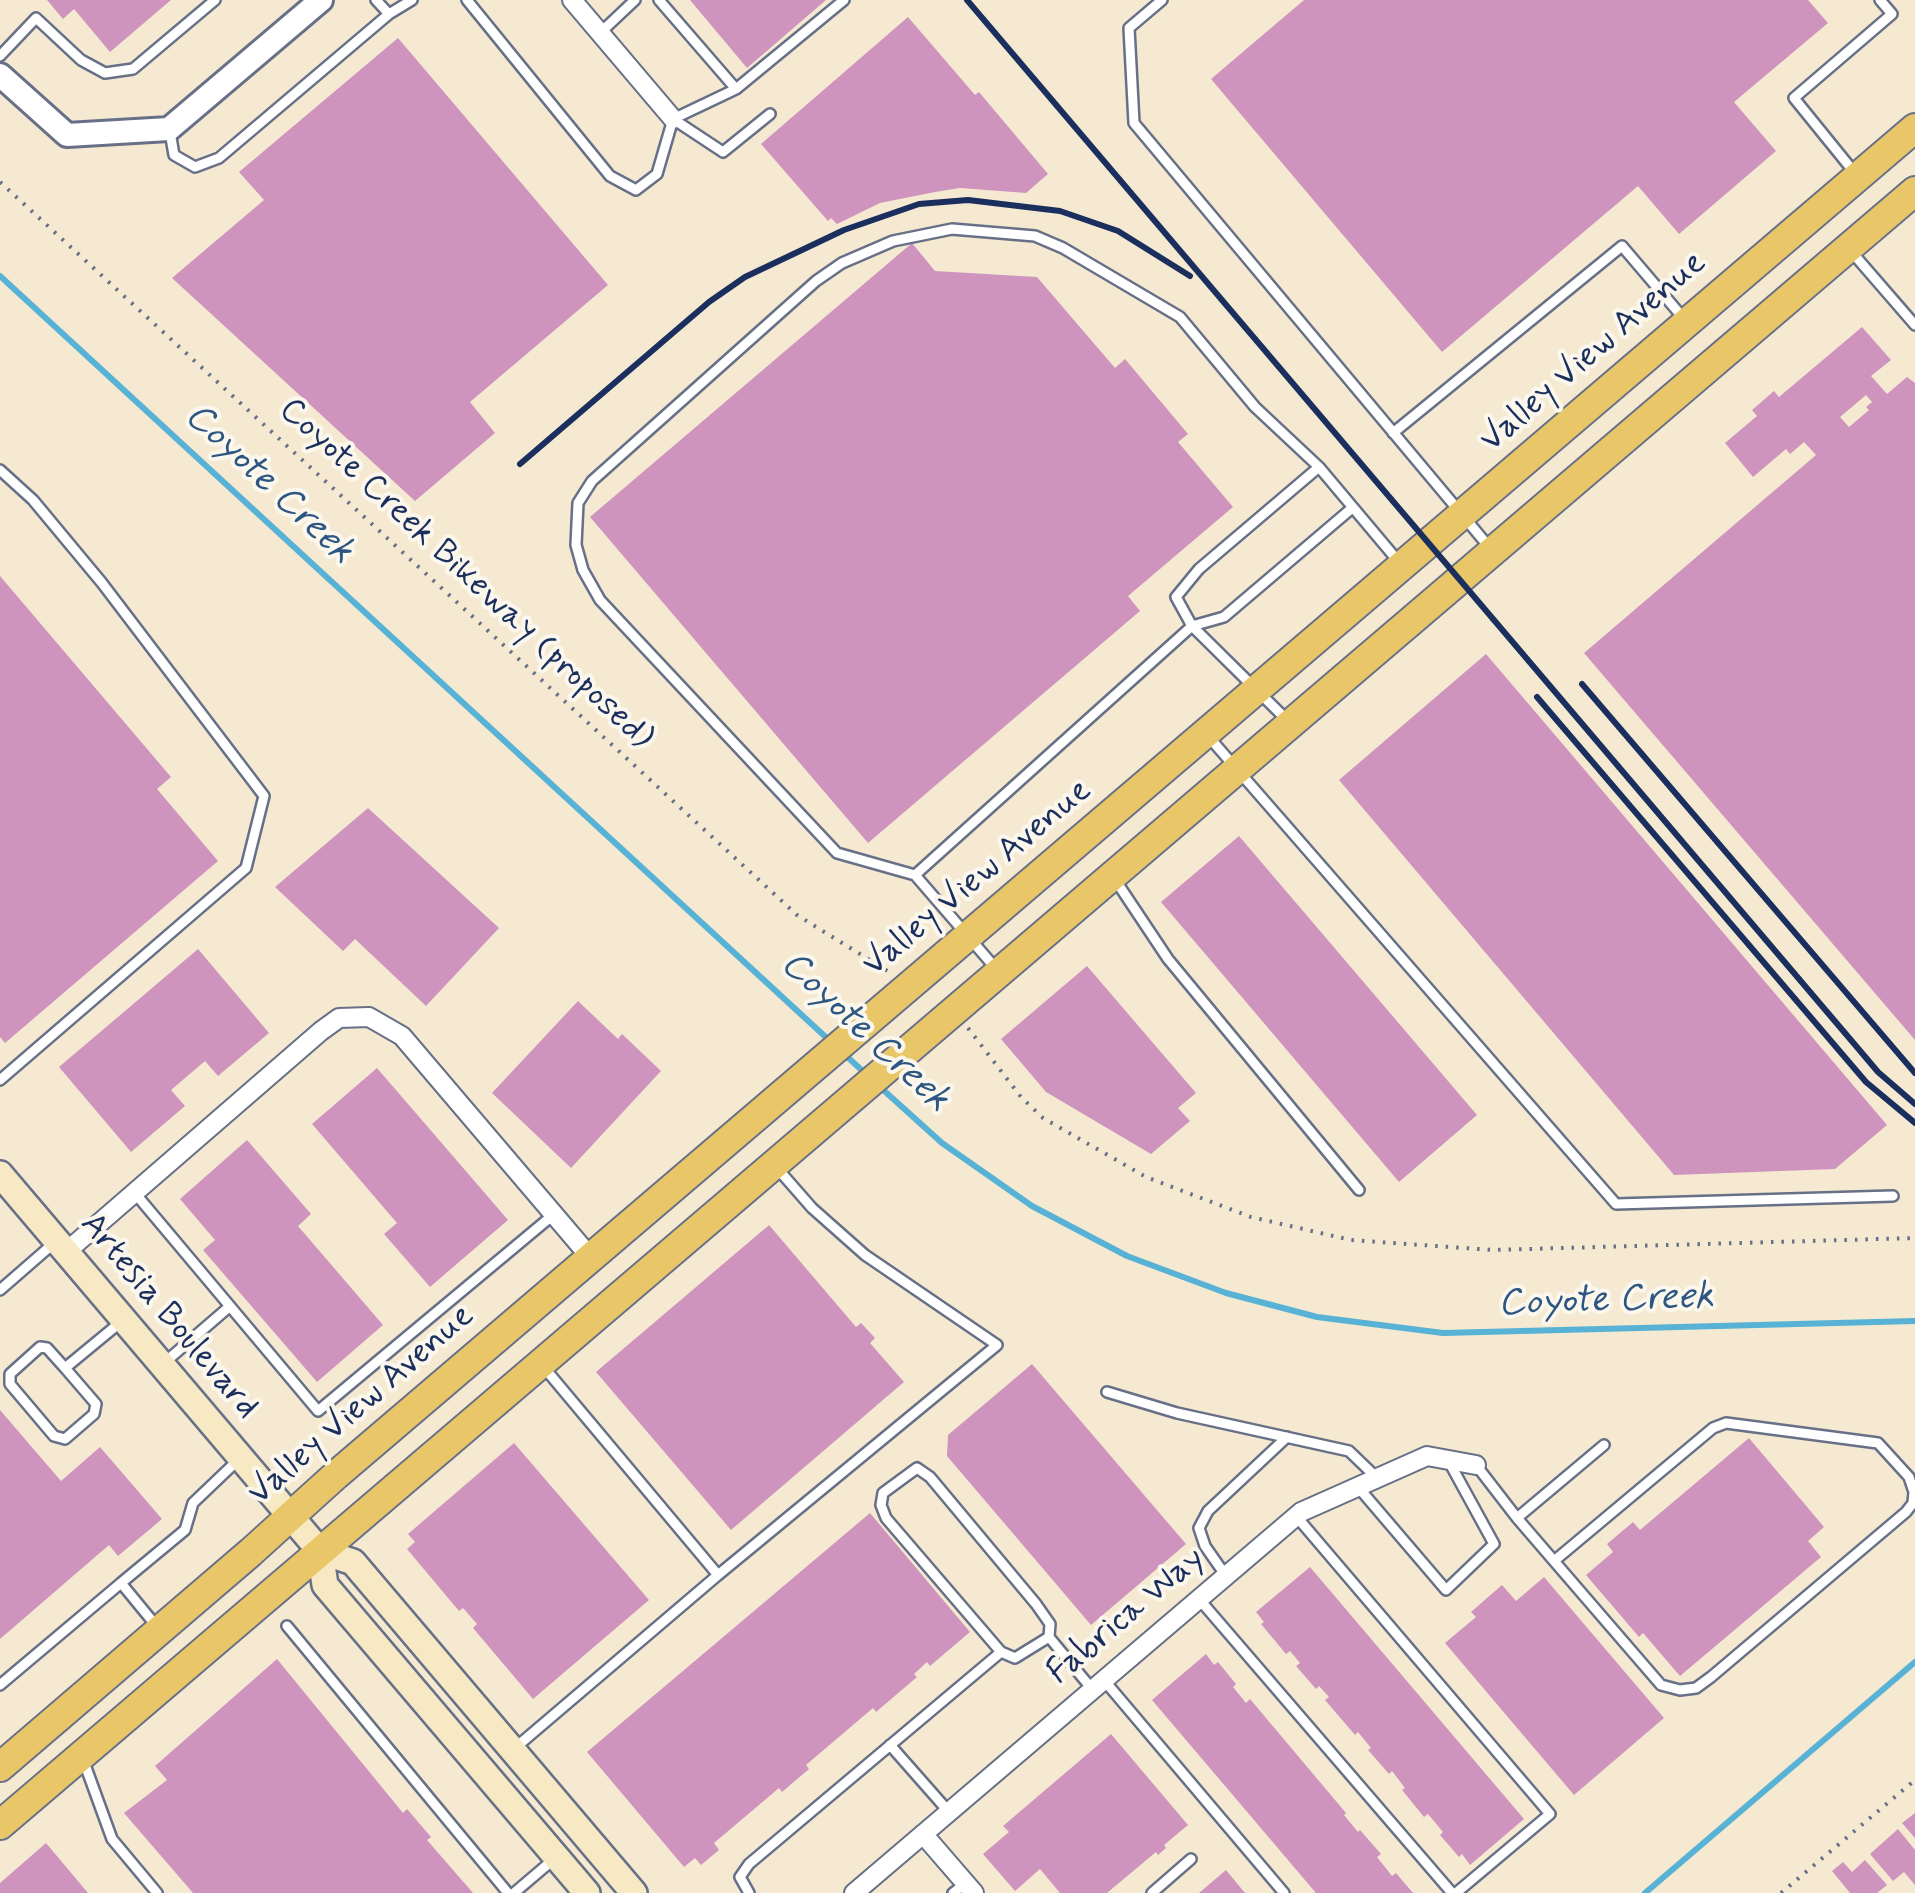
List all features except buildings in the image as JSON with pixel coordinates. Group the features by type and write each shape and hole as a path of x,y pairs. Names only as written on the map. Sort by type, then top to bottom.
{"main road":[{"name":"Valley View Avenue","path":"0,1767 1915,128"},
{"path":"0,1786 10,1817 1848,248 1912,201"},
{"path":"1687,323 1718,360"},
{"name":"Artesia Boulevard","path":"0,1174 320,1551 325,1585 587,1893"},
{"name":"Artesia Boulevard","path":"320,1551 353,1562 634,1893"}],"street":[{"path":"572,0 673,120"},
{"path":"0,75 68,135 169,128 311,3"},
{"path":"61,1246 134,1192 320,1031 339,1018 368,1017 402,1036 591,1258"},
{"name":"Fabrica Way","path":"854,1893 1296,1516 1427,1456 1476,1465"},
{"path":"923,1834 964,1890"}],"lane":[{"path":"0,56 36,18 82,60 105,73 133,69 215,0"},
{"path":"376,0 389,14"},
{"path":"169,128 174,155 195,167 218,158 389,14 412,0"},
{"path":"467,0 610,176 636,190 657,174 673,120 736,89 844,0"},
{"path":"600,33 636,0"},
{"path":"659,0 736,89"},
{"path":"1162,0 1129,28 1134,123 1493,552"},
{"path":"1858,178 1794,98 1892,14 1880,0"},
{"path":"673,120 723,152 770,114"},
{"path":"1000,973 915,876 837,853 600,600 583,570 576,545 578,503 592,481 842,262 893,241 952,229 1035,236 1064,248 1180,317 1255,407 1318,467 1402,566"},
{"path":"1394,433 1622,246 1687,323"},
{"path":"1848,248 1915,325"},
{"path":"1290,724 1192,626 1176,597 1199,570 1318,467"},
{"path":"0,470 32,500 102,583 264,796 246,868 0,1080"},
{"path":"915,876 1192,626 1224,617 1351,509"},
{"path":"1206,734 1616,1204 1892,1196"},
{"path":"1113,876 1168,960 1359,1190"},
{"path":"513,1750 997,1345 865,1255 812,1208 773,1163"},
{"path":"134,1192 318,1411 554,1214"},
{"path":"0,1289 61,1246"},
{"path":"162,1365 229,1307"},
{"path":"66,1368 124,1320"},
{"path":"40,1347 47,1348 66,1368 96,1404 94,1414 65,1439 54,1436 10,1384 10,1374 40,1347"},
{"path":"540,1362 718,1575"},
{"path":"1107,1392 1177,1413 1349,1451 1377,1478"},
{"path":"1476,1465 1517,1518 1554,1562 1660,1685 1688,1690 1711,1677 1906,1512 1913,1503 1914,1492 1909,1477 1878,1443 1726,1423 1712,1428 1554,1562"},
{"path":"1226,1576 1205,1546 1200,1528 1208,1511 1288,1437"},
{"path":"1517,1518 1604,1445"},
{"path":"0,1685 186,1530 193,1503 241,1457"},
{"path":"1358,1487 1446,1590 1494,1544 1448,1460"},
{"path":"918,1468 930,1477 1036,1604 1050,1624 1049,1638 1015,1658 1001,1652 886,1518 881,1506 883,1493 918,1468"},
{"path":"1199,1598 1454,1893 1550,1814 1296,1516"},
{"path":"121,1583 160,1630"},
{"path":"287,1626 511,1893 556,1858"},
{"path":"1049,1638 1098,1684 1284,1893"},
{"path":"749,1893 740,1877 749,1864 1001,1652"},
{"path":"890,1746 949,1812"},
{"path":"82,1755 112,1839 157,1893"},
{"path":"1152,1893 1191,1859"}],"path":[{"name":"Coyote Creek Bikeway (proposed)","path":"0,182 798,915 891,973 900,996"},
{"path":"954,1010 1021,1098 1043,1118 1146,1177 1252,1217 1352,1240 1492,1250 1915,1238"},
{"path":"1781,1893 1915,1780"}],"waterway":[{"name":"Coyote Creek","path":"0,276 830,1041"},
{"name":"Coyote Creek","path":"843,1053 867,1075"},
{"name":"Coyote Creek","path":"880,1087 942,1143 1032,1206 1127,1256 1226,1293 1317,1317 1443,1333 1915,1321"},
{"path":"1645,1893 1915,1662"}],"railway":[{"path":"967,0 1878,1072 1915,1104"},
{"path":"520,464 709,302 745,277 844,230 919,204 968,200 1060,211 1118,231 1190,276"},
{"path":"1582,684 1915,1073"},
{"path":"1537,697 1866,1082 1915,1123"}]}
